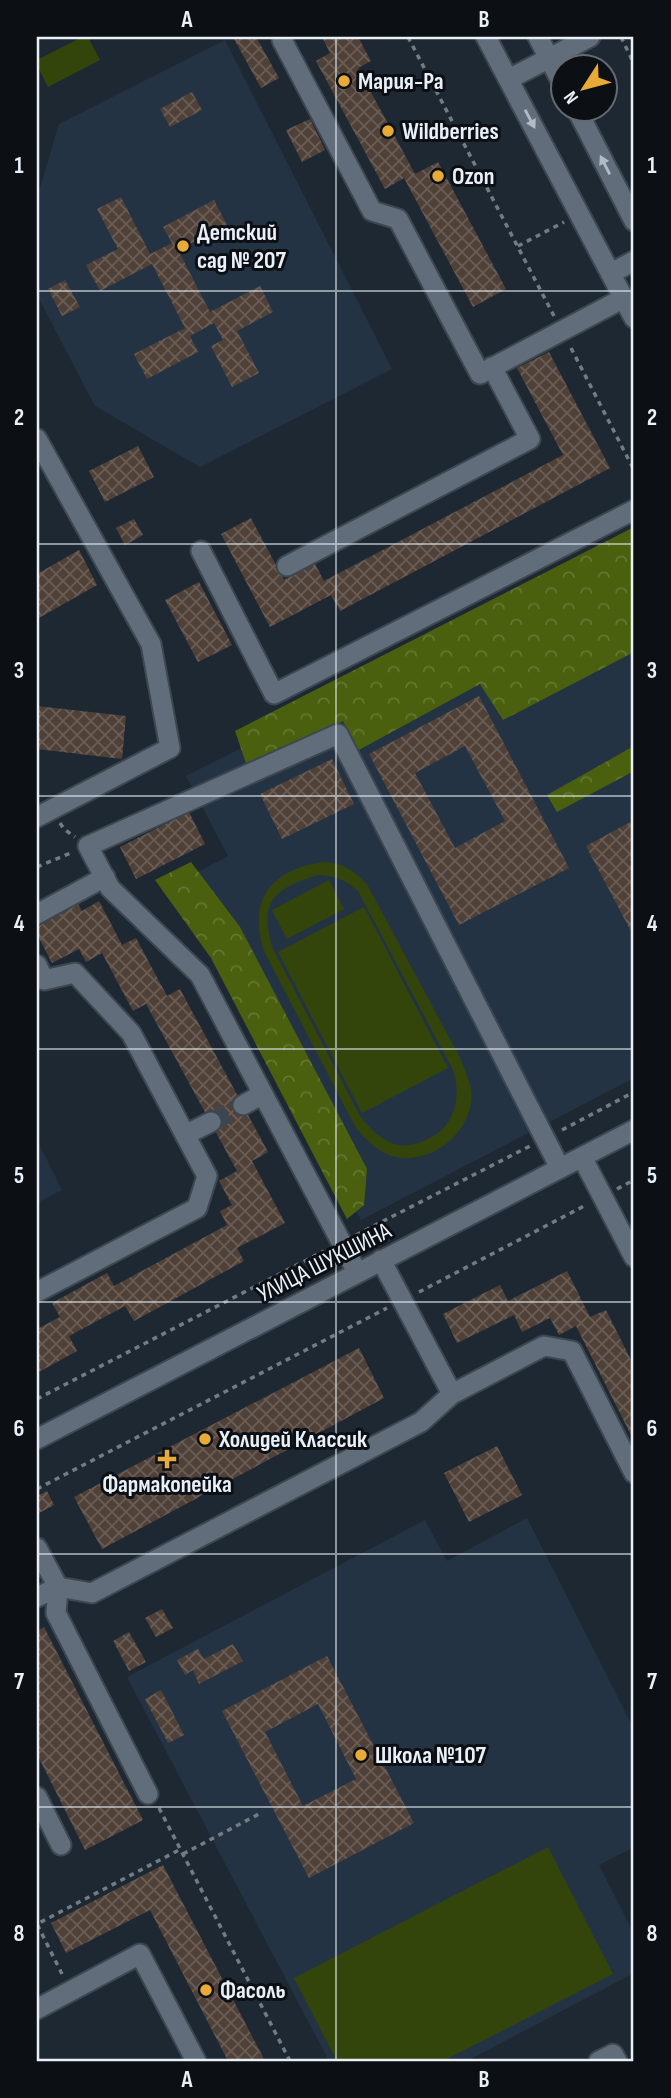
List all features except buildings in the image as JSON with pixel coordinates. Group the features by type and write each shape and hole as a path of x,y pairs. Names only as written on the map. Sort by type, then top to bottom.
{"street":[{"path":"283,37 282,40 372,211 398,219 480,374 624,298"},
{"path":"486,37 634,318"},
{"path":"538,37 548,56"},
{"path":"561,52 590,37"},
{"path":"509,79 548,59"},
{"path":"583,122 634,221"},
{"path":"611,273 634,261"},
{"path":"287,566 530,439 492,367"},
{"path":"37,439 151,644 170,748 45,813"},
{"path":"201,551 274,694 634,510"},
{"path":"357,1272 200,975 110,888 88,846 338,734 560,1168"},
{"path":"37,915 105,877"},
{"path":"37,965 44,980 75,973 131,1033 207,1175 197,1208 37,1292"},
{"path":"243,1105 263,1094"},
{"path":"185,1135 211,1122"},
{"name":"УЛИЦА ШУКШИНА","path":"37,1439 634,1130"},
{"path":"582,1157 634,1257"},
{"path":"381,1260 452,1394"},
{"path":"37,1597 58,1587 92,1593 421,1422 452,1394 544,1346 572,1351 634,1473"},
{"path":"37,1548 58,1587 56,1613 151,1796"},
{"path":"37,1797 61,1845"},
{"path":"37,2009 140,1955 196,2061"},
{"path":"598,2061 613,2054 617,2061"}],"path":[{"path":"408,37 634,470"},
{"path":"621,37 634,64"},
{"path":"45,813 88,846"},
{"path":"37,867 88,846"},
{"path":"37,1489 634,1180"},
{"path":"151,1796 290,2061"},
{"path":"71,1991 37,1924 258,1815"}],"shaded area":[{"name":"Детский сад № 207","path":"225,40 392,369 200,467 95,406 37,295 37,198 59,124"},
{"path":"634,551 634,1078 361,1220 179,882 228,856 186,776"},
{"path":"37,1140 62,1190 37,1203"},
{"path":"527,1518 634,1729 634,1847 599,1865 634,1934 634,1973 467,2061 329,2061 127,1677 425,1520 447,1561"}],"green space":[{"path":"82,37 88,37 100,60 48,87 37,60"},
{"path":"634,527 634,652 503,720 480,684 357,751 343,721 247,766 235,731"},
{"path":"634,746 634,771 557,812 547,795"},
{"path":"191,862 240,927 367,1169 364,1205 347,1219 211,958 155,880"},
{"path":"324,862 338,864 354,873 368,886 460,1058 471,1089 467,1116 452,1139 428,1154 394,1157 376,1147 356,1128 264,951 259,916 262,902 268,890 278,880 306,866","holes":["318,875 335,877 358,891 453,1070 457,1091 450,1120 436,1135 418,1143 402,1145 389,1142 375,1133 360,1116 272,947 268,918 269,907 274,899 290,886"]},
{"path":"329,880 344,909 287,939 272,910"},
{"path":"364,907 448,1068 362,1113 278,952"},
{"path":"548,1847 613,1974 443,2061 337,2061 294,1978"}],"tunnel":[{"path":"211,1122 243,1105"}],"place":[{"name":"Мария-Ра","path":"344,81"},
{"name":"Wildberries","path":"388,131"},
{"name":"Ozon","path":"438,176"},
{"name":"Детский сад № 207","path":"183,246"},
{"name":"Холидей Классик","path":"205,1439"},
{"name":"Фармакопейка","path":"167,1459"},
{"name":"Школа №107","path":"361,1755"},
{"name":"Фасоль","path":"206,1990"}]}
